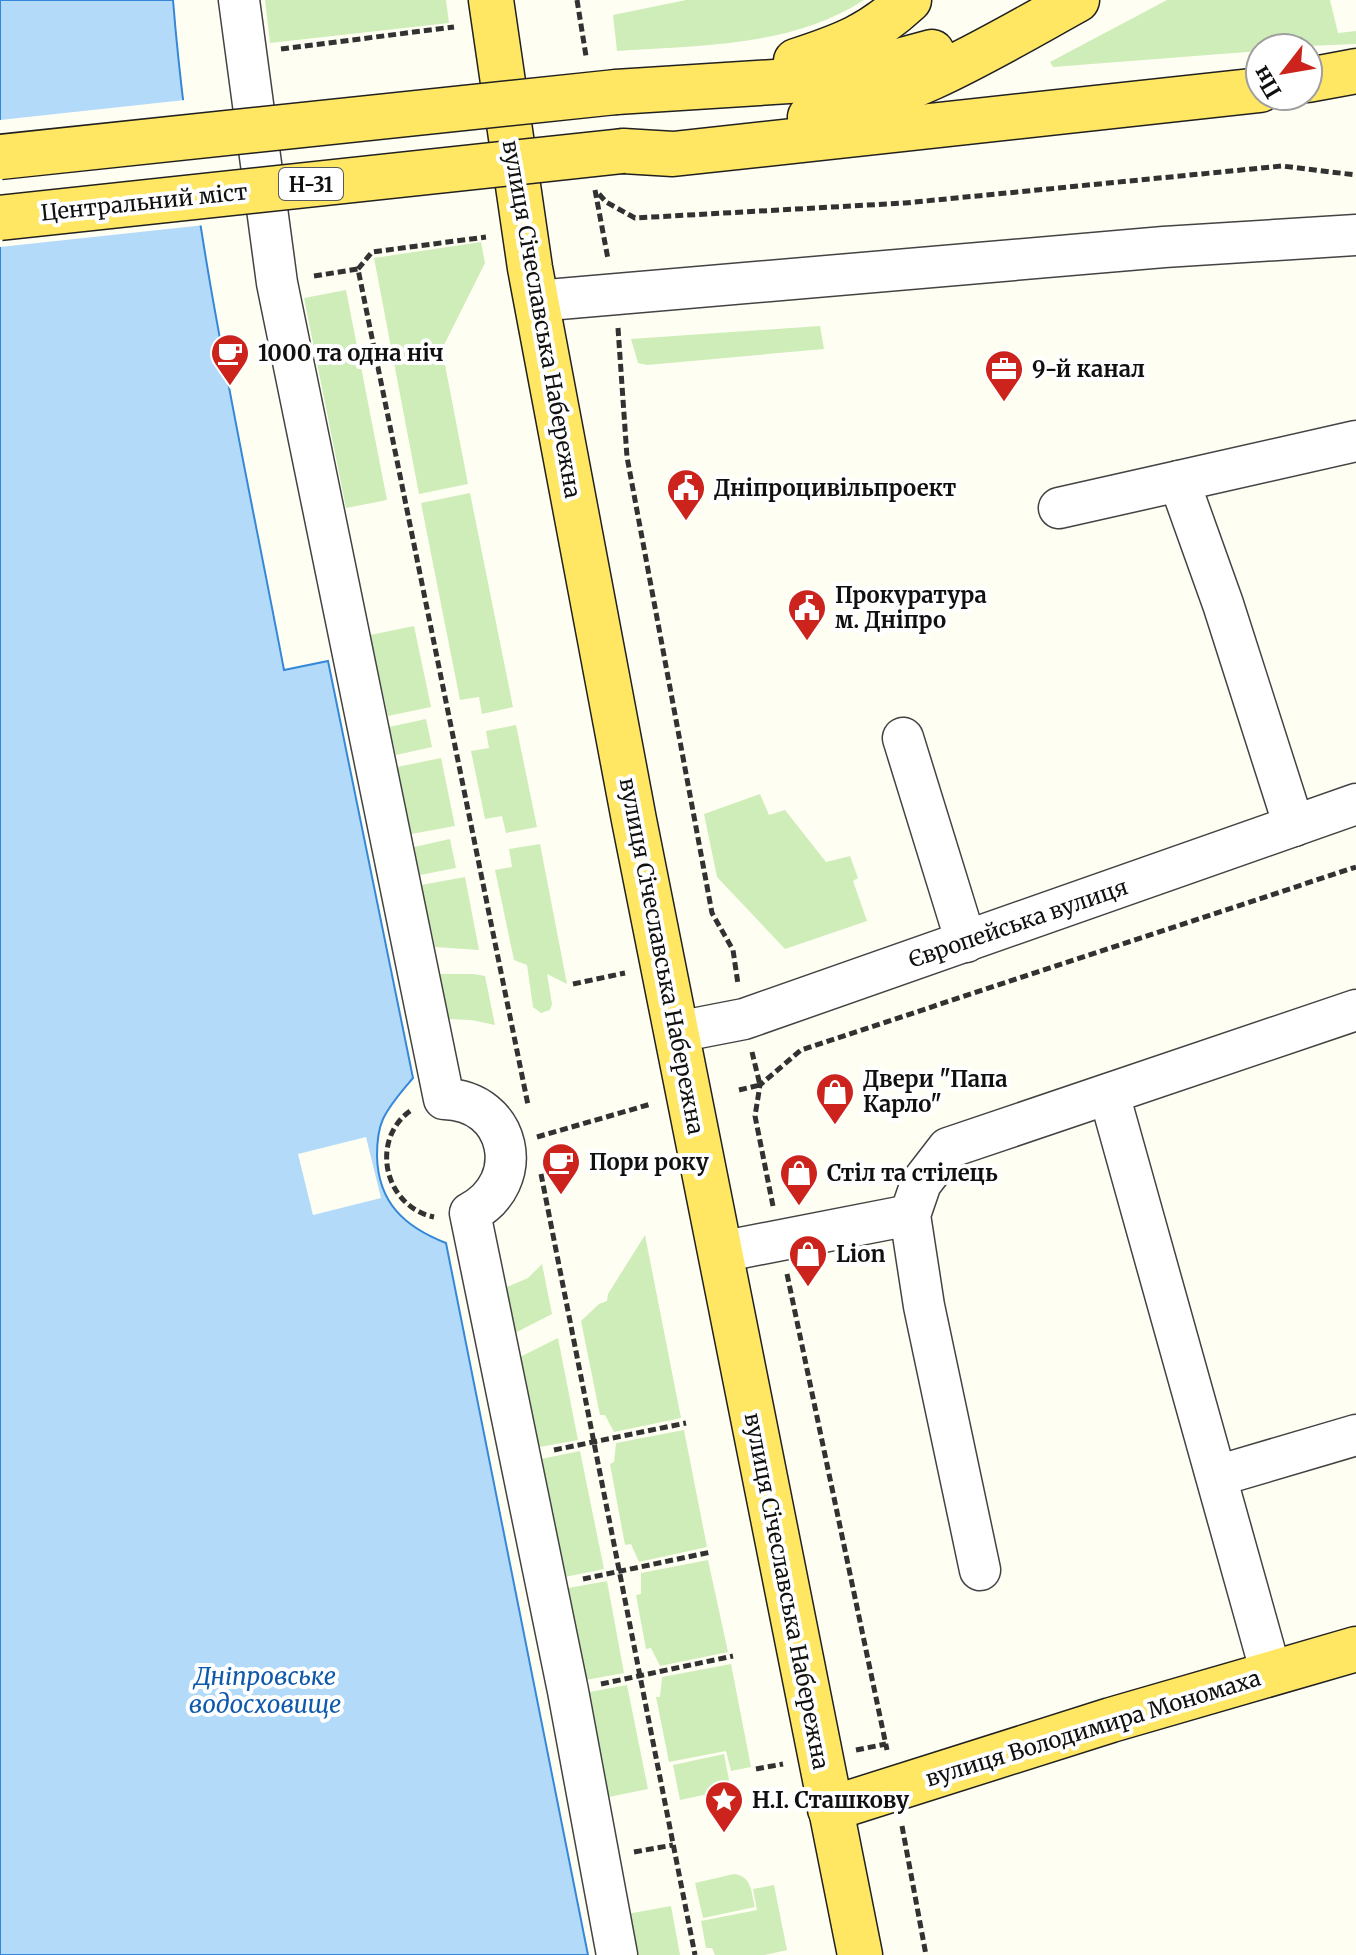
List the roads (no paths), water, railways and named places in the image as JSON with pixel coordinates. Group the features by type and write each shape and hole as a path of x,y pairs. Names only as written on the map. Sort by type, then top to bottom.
{"main road":[{"name":"вулиця Січеславська Набережна","path":"491,0 536,301 634,820 860,1955"},
{"path":"616,92 662,81 792,62 849,44 883,24 909,0"},
{"name":"Н-31","path":"623,151 838,112 924,83 1077,0"},
{"name":"Н-31","path":"0,157 616,92 836,78 1031,25"},
{"path":"1324,77 1356,71"},
{"path":"623,151 673,154 1244,93"},
{"path":"1324,94 1356,95"},
{"name":"Центральний міст","path":"0,218 623,151"},
{"name":"вулиця Володимира Мономаха","path":"830,1809 1356,1649"}],"street":[{"path":"239,0 277,283 444,1099 475,1105 491,1118 504,1144 504,1174 496,1192 482,1207 470,1213 568,1691 617,1955"},
{"path":"536,301 1164,247 1356,235"},
{"path":"1059,508 1356,441"},
{"path":"1179,481 1228,618 1294,826"},
{"path":"903,738 966,942"},
{"name":"Європейська вулиця","path":"677,1032 744,1019 1356,804"},
{"path":"980,1570 924,1306 910,1215 921,1183 948,1148 1356,1010"},
{"path":"1109,1094 1271,1673"},
{"path":"720,1252 910,1215"},
{"path":"1217,1476 1356,1435"}],"water":[{"name":"Дніпровське водосховище","path":"0,0 173,0 181,85 205,253 284,670 328,661 413,1078 381,1123 377,1147 379,1173 382,1187 396,1211 418,1229 446,1243 588,1955 0,1955"}],"place":[{"name":"1000 та одна ніч","path":"230,387"},
{"name":"9-й канал","path":"1004,403"},
{"name":"Дніпроцивільпроект","path":"686,522"},
{"name":"Прокуратура м. Дніпро","path":"807,642"},
{"name":"Двери \"Папа Карло\"","path":"835,1126"},
{"name":"Пори року","path":"561,1196"},
{"name":"Стіл та стілець","path":"799,1207"},
{"name":"Lion","path":"808,1288"},
{"name":"Н.І. Сташкову","path":"724,1834"}]}
